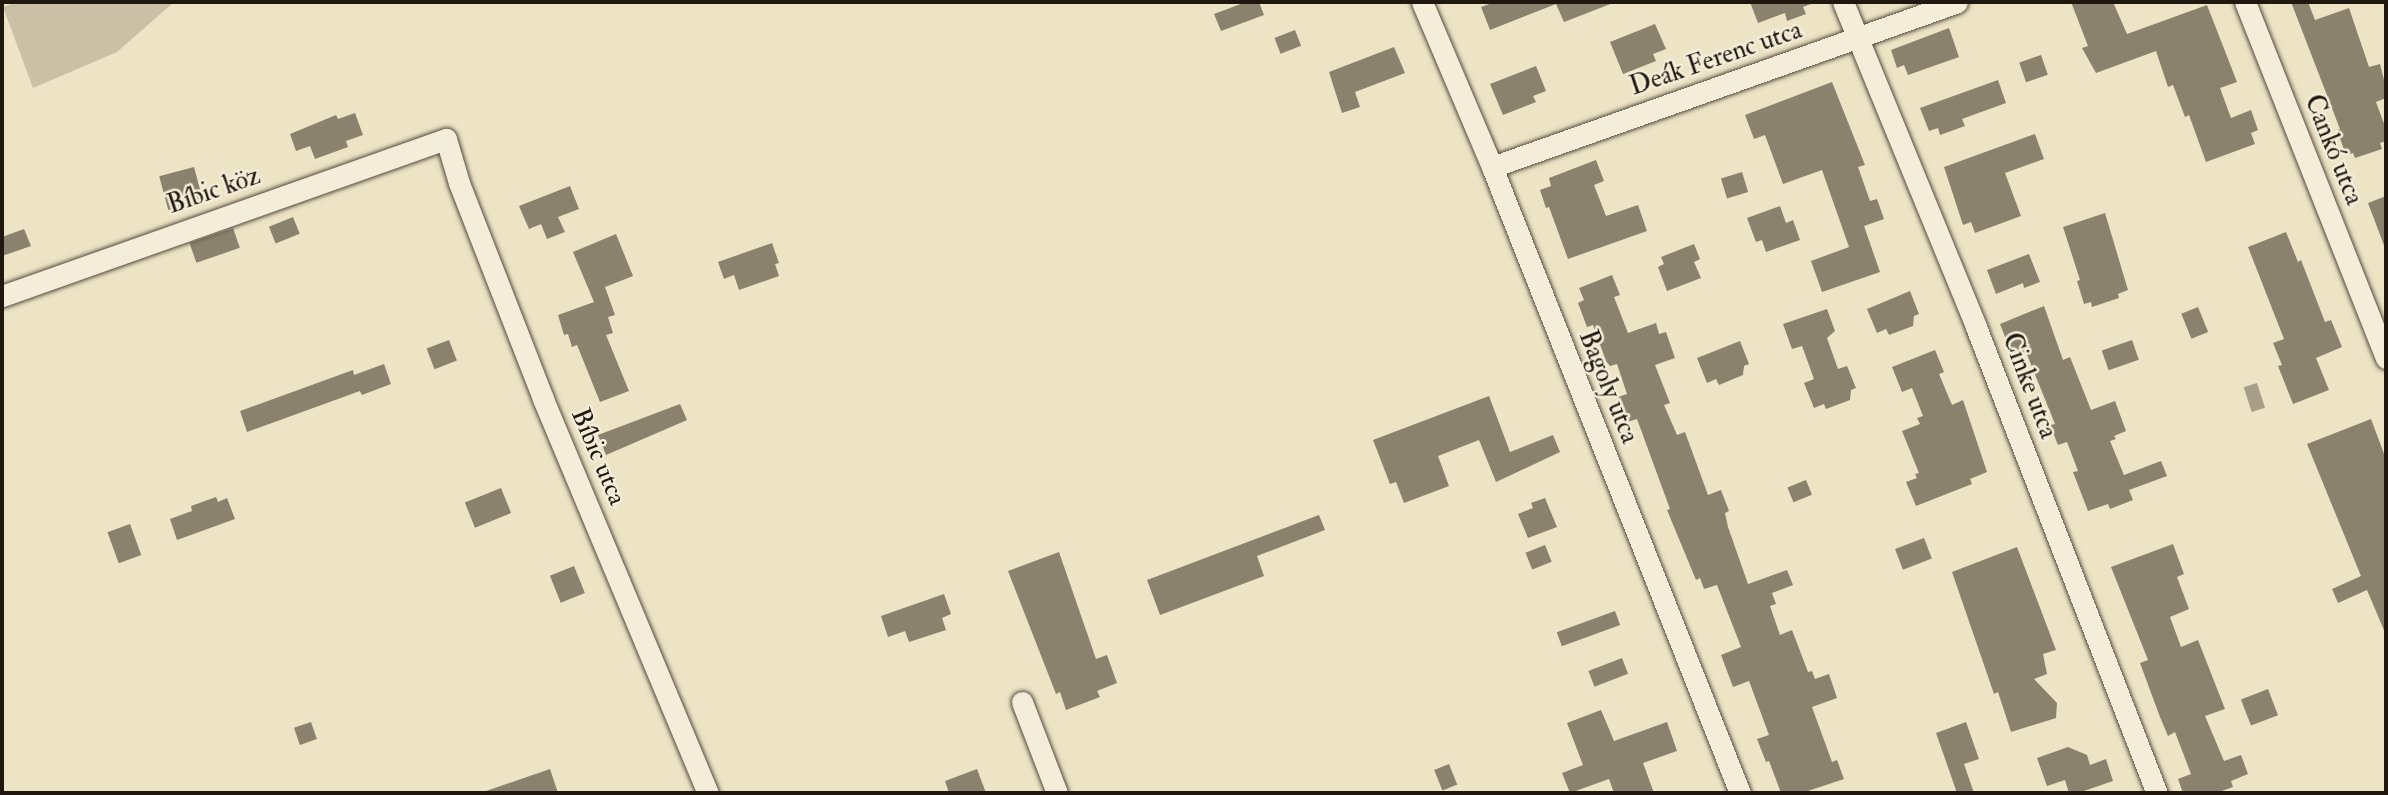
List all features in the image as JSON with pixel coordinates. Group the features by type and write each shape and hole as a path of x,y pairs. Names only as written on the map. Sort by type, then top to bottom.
{"street":[{"name":"Bagoly utca","path":"1422,2 1492,167 1740,793"},
{"name":"Cinke utca","path":"1843,2 1976,327 2157,793"},
{"name":"Deák Ferenc utca","path":"1492,167 1957,2"},
{"name":"Cankó utca","path":"2245,2 2386,358"},
{"name":"Bíbic köz","path":"2,296 446,139"},
{"name":"Bíbic utca","path":"446,139 459,183 543,399 708,793"},
{"path":"1022,702 1057,793"}],"shaded area":[{"path":"17,2 174,2 117,52 33,88 3,7"},
{"path":"2257,383 2265,408 2252,412 2244,387"}],"building":[{"path":"1246,2 1259,2 1264,15 1221,31 1214,14"},
{"path":"1495,2 1613,3 1564,22 1556,4 1490,30 1481,7"},
{"path":"1750,2 1811,4 1803,7 1806,14 1787,21 1785,13 1758,23"},
{"path":"2071,2 2113,2 2127,34 2207,5 2237,82 2220,88 2231,118 2251,110 2258,130 2251,133 2255,144 2206,162 2189,115 2185,117 2173,85 2168,87 2156,51 2096,73 2082,48 2088,46"},
{"path":"2291,2 2308,2 2315,20 2349,8 2369,67 2380,64 2386,88 2386,98 2376,102 2386,129 2386,141 2380,143 2382,149 2355,158 2353,153 2346,155 2337,130 2340,129"},
{"path":"1655,24 1666,49 1653,54 1656,61 1623,74 1610,42"},
{"path":"1949,28 1959,57 1908,75 1904,65 1897,68 1891,50"},
{"path":"1295,30 1301,46 1281,54 1274,38"},
{"path":"1394,47 1405,73 1355,92 1360,107 1342,113 1329,72"},
{"path":"2041,55 2048,75 2026,82 2019,62"},
{"path":"1536,66 1546,91 1533,96 1536,102 1503,115 1490,84"},
{"path":"1998,80 2006,103 1962,119 1965,126 1940,135 1938,128 1929,131 1920,108"},
{"path":"1832,82 1865,165 1858,167 1870,201 1877,199 1884,219 1864,226 1880,272 1822,292 1811,261 1849,247 1822,170 1783,184 1765,135 1754,139 1745,115"},
{"path":"355,113 363,135 346,141 348,147 315,159 310,146 296,151 290,134 336,115 338,119"},
{"path":"2035,134 2044,159 2005,173 2021,216 1975,233 1971,222 1963,225 1944,167"},
{"path":"1596,160 1604,181 1594,185 1606,216 1638,205 1647,231 1568,259 1540,190 1551,186 1549,178"},
{"path":"194,167 203,201 168,210 159,176"},
{"path":"1742,172 1748,192 1727,199 1721,178"},
{"path":"570,186 579,209 558,217 565,232 547,239 541,224 529,229 519,206"},
{"path":"2386,196 2386,247 2385,248 2368,203"},
{"path":"1780,206 1786,223 1793,220 1800,240 1766,252 1762,240 1756,242 1747,218"},
{"path":"2105,213 2128,290 2118,294 2119,298 2092,307 2091,302 2084,304 2077,281 2080,280 2063,227"},
{"path":"293,217 300,234 276,243 269,227"},
{"path":"233,228 240,248 196,263 190,243"},
{"path":"24,229 31,246 2,256 2,237"},
{"path":"2286,232 2298,262 2301,260 2325,322 2331,320 2342,347 2316,358 2329,390 2293,404 2278,366 2282,365 2273,343 2284,339 2248,247"},
{"path":"616,234 633,276 605,287 615,315 608,317 613,333 606,335 629,391 600,402 577,345 572,347 568,334 564,335 558,315 594,302 573,252"},
{"path":"772,243 779,263 775,264 779,276 739,290 734,275 724,279 718,262"},
{"path":"1694,244 1700,259 1694,262 1701,278 1667,291 1658,267 1664,264 1661,257"},
{"path":"2029,254 2040,282 2024,288 2023,283 1996,294 1987,270"},
{"path":"1612,275 1620,295 1614,297 1628,333 1656,323 1659,334 1666,332 1675,358 1655,365 1670,403 1664,405 1677,435 1685,432 1708,495 1721,490 1729,511 1725,513 1728,527 1748,584 1787,570 1793,585 1772,593 1776,604 1770,606 1780,635 1792,630 1808,672 1812,671 1815,679 1829,674 1837,698 1812,707 1832,762 1837,760 1844,779 1802,793 1781,793 1769,761 1766,762 1757,739 1769,735 1749,681 1733,687 1721,655 1741,647 1717,585 1704,589 1700,578 1696,580 1667,510 1670,509 1637,419 1627,422 1618,397 1627,394 1617,364 1610,366 1606,361 1593,325 1587,327 1578,303 1584,300 1579,288"},
{"path":"1910,291 1919,314 1914,316 1913,326 1889,335 1886,329 1877,333 1867,309"},
{"path":"2044,306 2063,360 2070,357 2091,410 2115,401 2126,431 2114,436 2116,439 2110,441 2124,475 2161,461 2167,476 2129,490 2133,500 2110,509 2108,504 2088,511 2073,472 2078,471 2067,442 2058,445 2050,425 2055,424 2026,352 2017,355 2015,348 2010,350 2000,324"},
{"path":"2198,307 2208,332 2191,339 2181,314"},
{"path":"1827,309 1835,331 1827,338 1838,369 1847,366 1856,388 1851,390 1850,400 1826,409 1824,404 1814,408 1804,383 1814,379 1802,346 1792,349 1783,324"},
{"path":"449,340 457,361 434,369 427,349"},
{"path":"2132,340 2139,360 2109,370 2102,350"},
{"path":"1740,341 1749,364 1744,366 1743,375 1719,385 1716,379 1707,383 1697,358"},
{"path":"1935,350 1944,372 1939,374 1952,405 1963,400 1987,472 1970,479 1972,484 1916,506 1906,482 1917,478 1915,474 1919,473 1902,431 1920,424 1917,418 1923,416 1912,388 1902,392 1892,367"},
{"path":"384,364 391,384 362,395 360,391 247,432 240,411 353,370 354,375"},
{"path":"1489,396 1510,452 1553,435 1560,452 1496,482 1479,440 1438,456 1449,486 1404,503 1396,482 1390,484 1373,440"},
{"path":"680,404 687,420 606,455 598,435"},
{"path":"2371,419 2386,459 2386,635 2367,590 2338,603 2332,589 2361,576 2307,444"},
{"path":"1806,480 1812,495 1793,502 1787,487"},
{"path":"501,488 511,513 475,528 465,503"},
{"path":"216,497 218,502 227,498 235,519 177,540 170,519 192,511 191,506"},
{"path":"1545,498 1557,527 1528,538 1518,514 1533,508 1531,503"},
{"path":"1319,515 1325,530 1257,556 1264,576 1160,615 1147,580"},
{"path":"130,524 141,555 119,563 107,532"},
{"path":"1924,538 1932,559 1903,570 1895,549"},
{"path":"2173,544 2184,574 2177,577 2189,609 2170,617 2181,647 2198,640 2225,709 2205,716 2224,761 2241,755 2248,774 2231,781 2233,787 2216,793 2183,793 2178,779 2191,774 2175,732 2168,736 2160,717 2140,663 2148,660 2111,567"},
{"path":"1545,545 1552,562 1532,570 1526,553"},
{"path":"2017,547 2056,650 2043,654 2047,674 2034,679 2057,703 2056,718 2011,732 1998,692 1994,694 1952,572"},
{"path":"1059,552 1096,659 1107,655 1117,683 1097,691 1100,697 1066,710 1060,692 1056,694 1008,571"},
{"path":"574,566 585,593 561,603 550,576"},
{"path":"944,594 951,614 942,618 946,630 909,642 905,631 888,637 881,616"},
{"path":"1615,611 1620,625 1562,646 1557,632"},
{"path":"1622,658 1628,674 1594,687 1588,671"},
{"path":"2268,689 2278,715 2251,726 2241,699"},
{"path":"1601,710 1614,741 1667,722 1677,751 1643,763 1654,793 1614,793 1609,779 1570,793 1562,773 1583,765 1567,723"},
{"path":"311,722 317,739 300,745 294,728"},
{"path":"1966,722 1979,759 1964,764 1974,793 1957,793 1936,733"},
{"path":"2068,747 2087,755 2090,765 2106,759 2113,781 2078,793 2069,793 2065,780 2047,786 2037,758"},
{"path":"1449,764 1457,784 1442,790 1434,770"},
{"path":"550,769 558,793 486,791"},
{"path":"977,769 986,793 949,793 945,781"}]}
